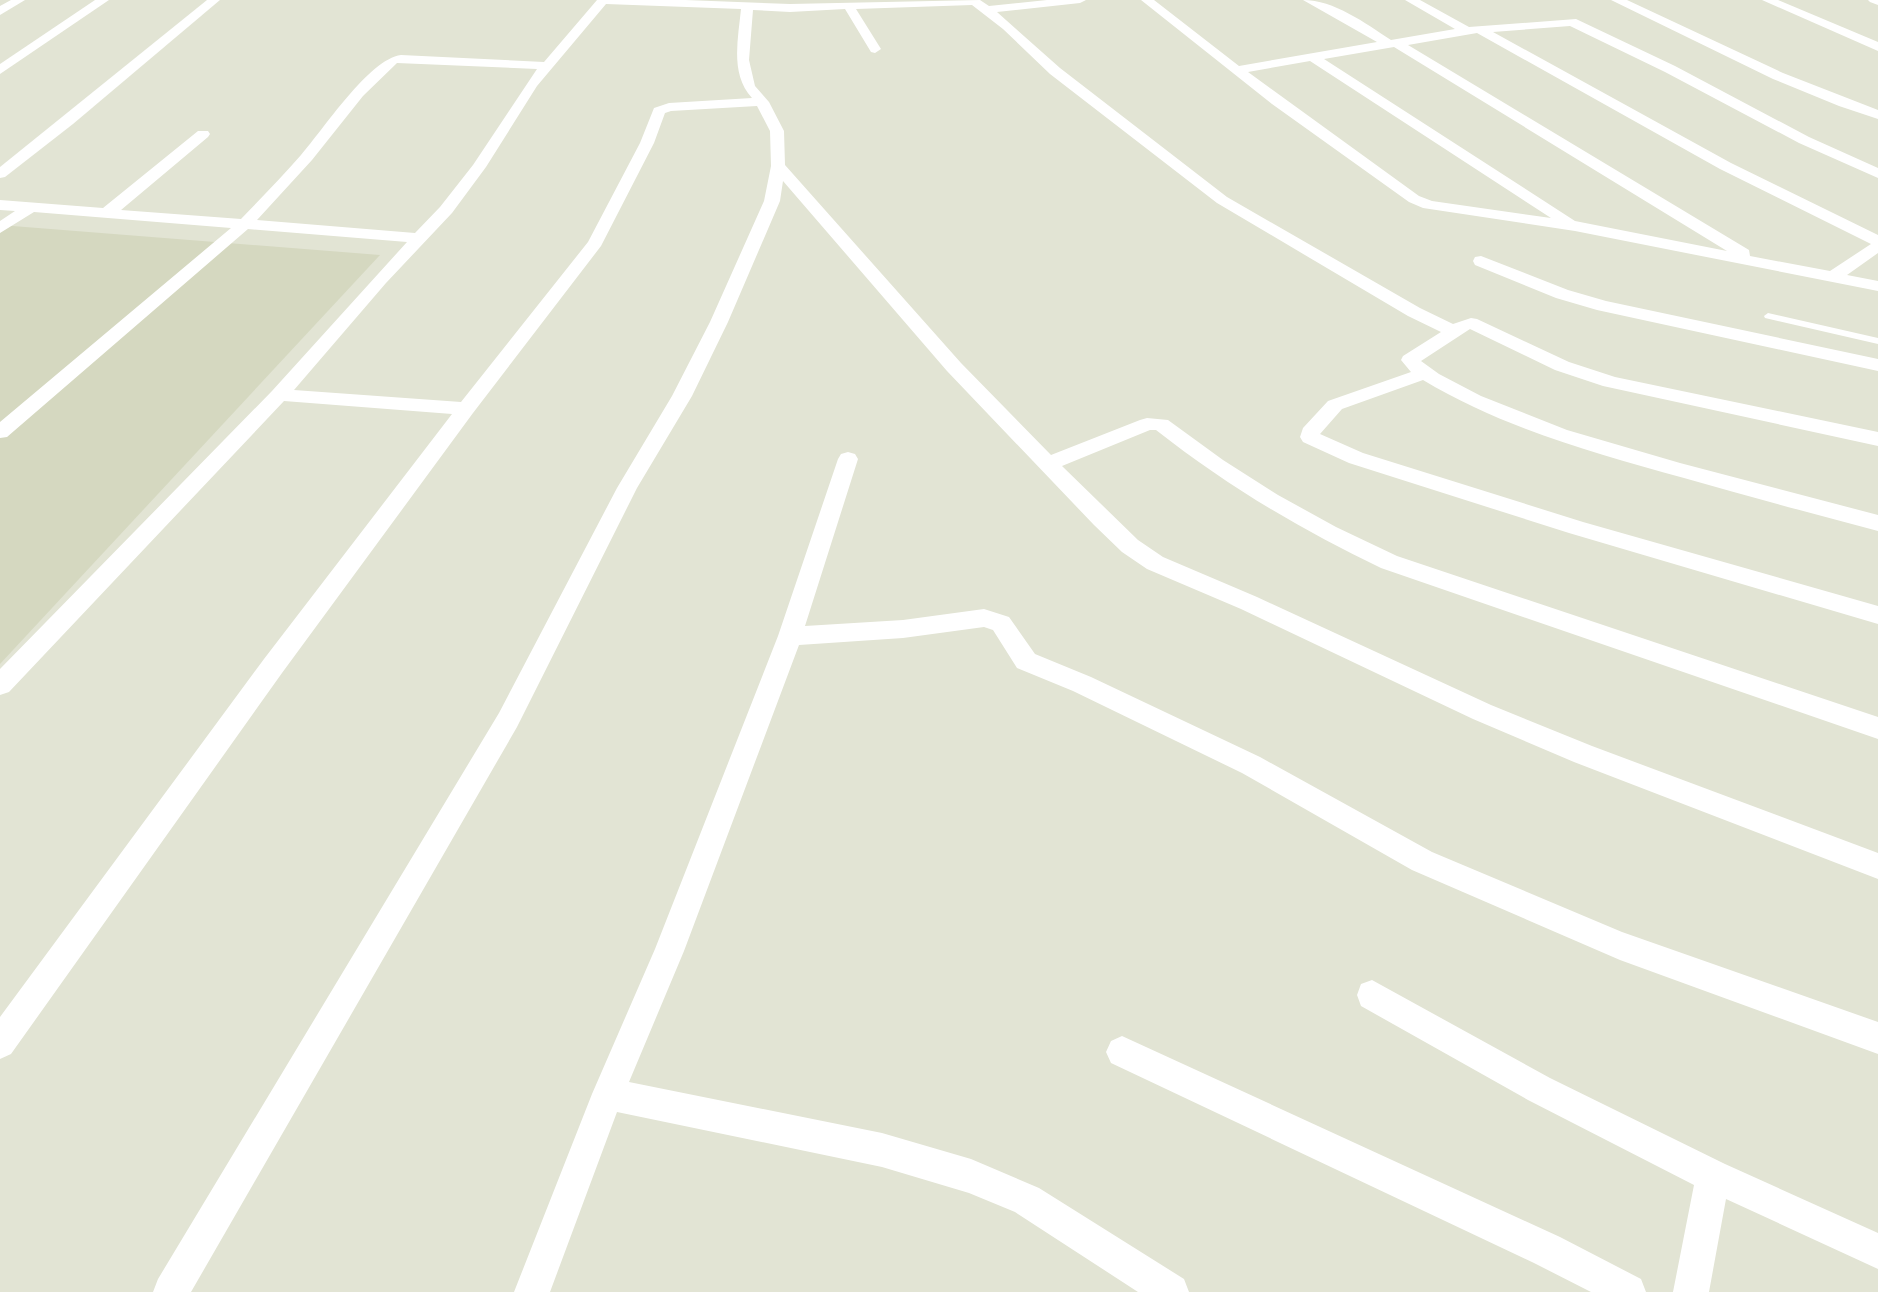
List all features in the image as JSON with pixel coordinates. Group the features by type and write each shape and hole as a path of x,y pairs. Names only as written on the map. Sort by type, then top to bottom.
{"street":[{"path":"0,11 19,0"},
{"path":"0,70 103,0"},
{"path":"0,174 76,115 214,0"},
{"path":"0,685 279,395 380,279 446,210 479,167 518,104 603,0 709,2 747,7 822,4 849,7 1080,0"},
{"path":"1147,0 1236,70 1413,199 1450,209 1575,226 1878,286"},
{"path":"1310,0 1392,44 1754,261"},
{"path":"1617,0 1742,61 1878,115"},
{"path":"1767,0 1878,47"},
{"path":"1416,2 1438,1"},
{"path":"1416,2 1817,213 1878,241"},
{"path":"978,4 1055,71 1222,200 1414,312 1453,331"},
{"path":"171,1292 508,720 627,488 682,396 719,322 772,201 778,166 777,131 762,102 749,87 743,60 747,7"},
{"path":"849,7 875,49"},
{"path":"1236,70 1473,30 1572,22 1659,64 1804,140 1878,174"},
{"path":"1310,56 1575,226"},
{"path":"0,432 245,224 307,157 358,93 393,60 547,66"},
{"path":"0,1043 273,666 466,409 595,243 647,143 659,111 669,107 762,102"},
{"path":"107,213 203,134"},
{"path":"778,166 954,368 1130,546 1155,563 1249,603 1482,712 1583,754 1878,866"},
{"path":"0,205 421,238"},
{"path":"0,228 32,207"},
{"path":"1833,277 1878,246"},
{"path":"1481,261 1562,294 1603,306 1878,365"},
{"path":"1878,439 1720,407 1602,379 1541,358 1471,323 1453,331 1410,360 1426,373 1467,397 1581,441 1772,497 1878,523"},
{"path":"1426,373 1335,405 1310,433 1310,437 1356,458 1577,528 1878,615"},
{"path":"279,395 466,409"},
{"path":"1049,464 1147,424 1161,424 1222,470 1260,495 1327,534 1389,562 1878,728"},
{"path":"532,1292 608,1094 669,951 790,636 848,459"},
{"path":"790,636 903,629 984,618 993,619 1001,623 1026,661 1082,684 1251,765 1422,861 1620,946 1878,1038"},
{"path":"1372,995 1539,1089 1713,1176 1878,1251"},
{"path":"1122,1052 1547,1250 1628,1292"},
{"path":"608,1094 882,1150 971,1176 1026,1200 1171,1292"},
{"path":"1691,1292 1713,1176"}],"lane":[{"path":"1768,316 1878,341"}],"shaded area":[{"path":"0,225 380,255 0,664"}]}
